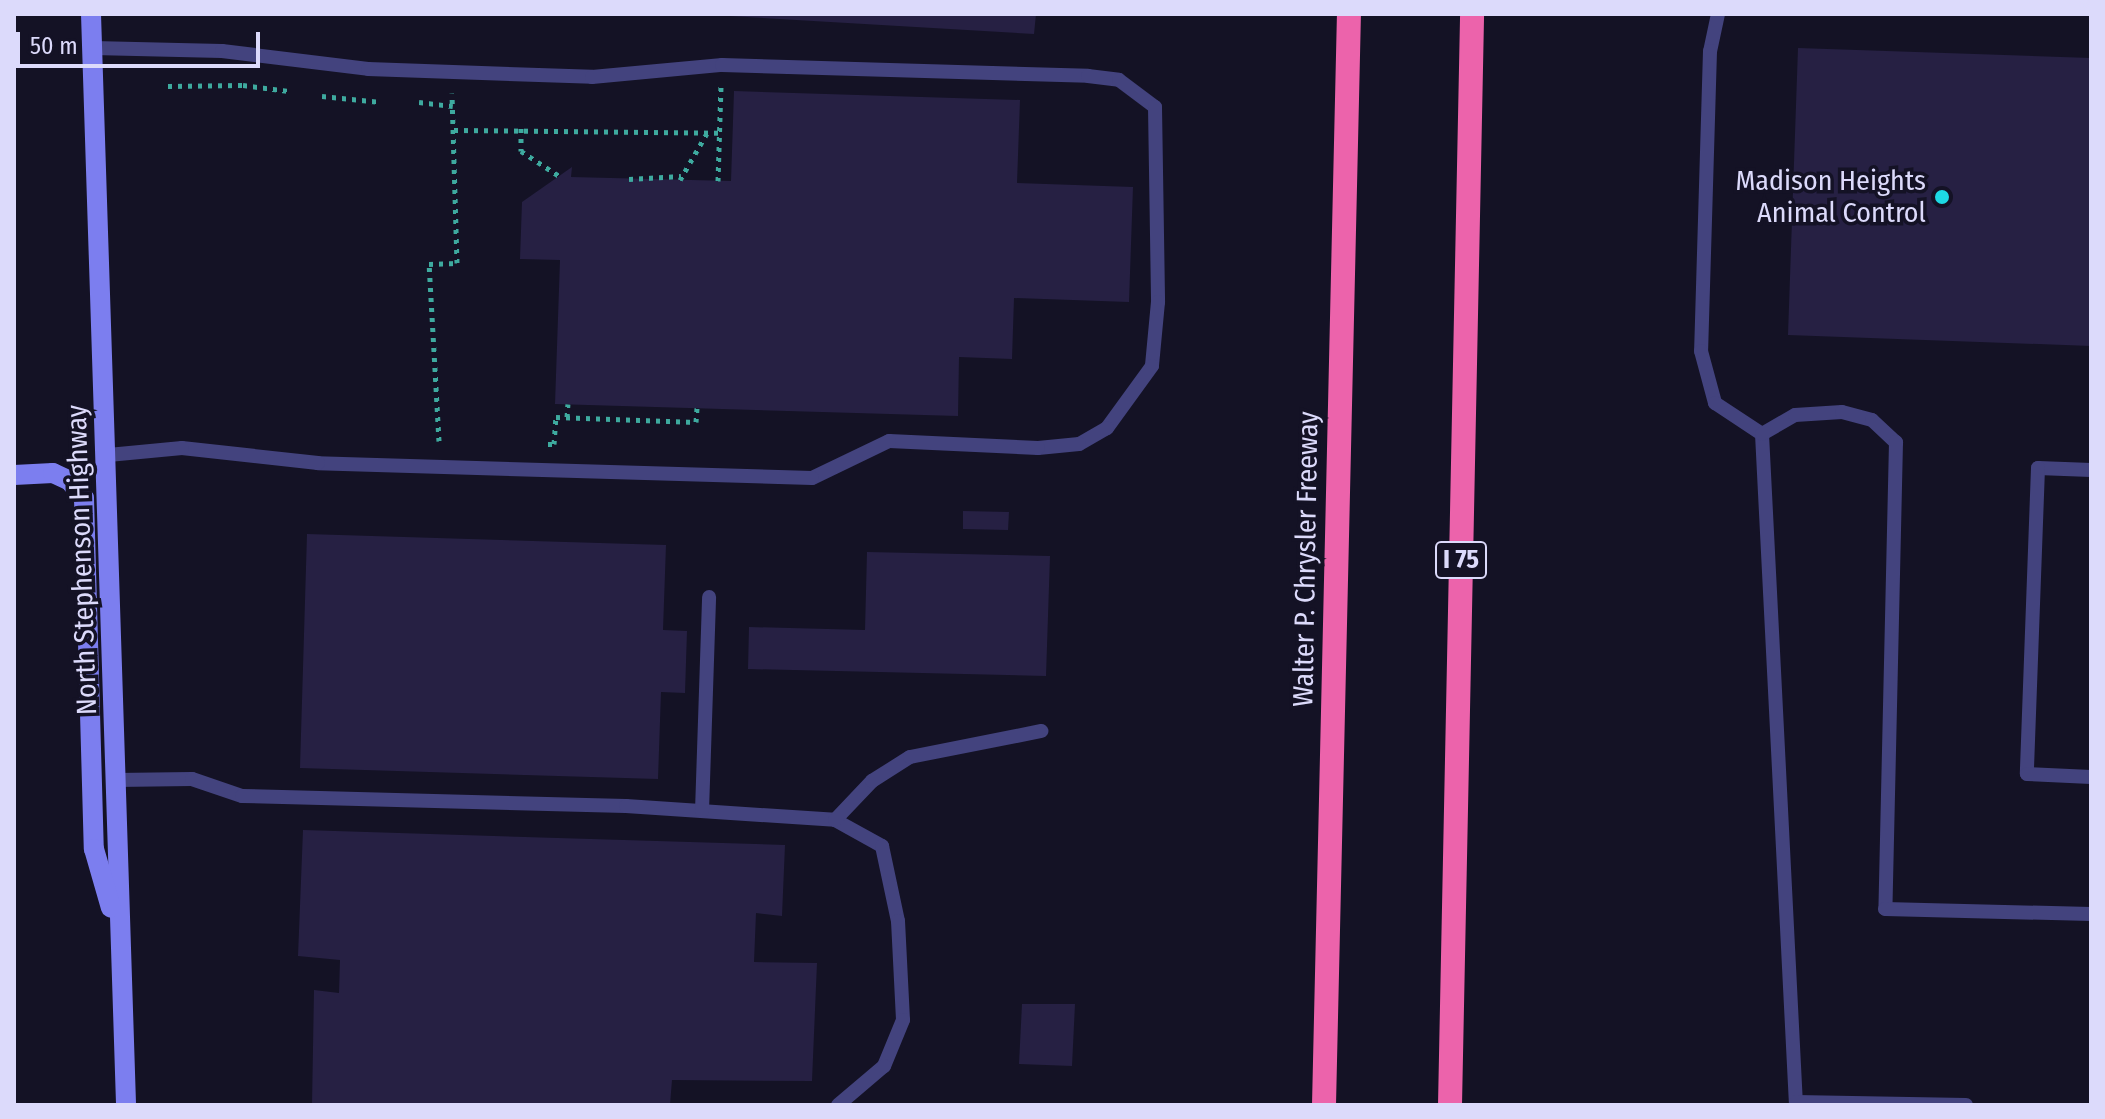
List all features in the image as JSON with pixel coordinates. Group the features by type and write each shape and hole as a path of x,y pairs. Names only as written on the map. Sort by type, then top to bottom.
{"highway":[{"name":"Walter P. Chrysler Freeway","path":"1322,1105 1349,14"},
{"name":"I 75","path":"1450,1105 1472,14"}],"main road":[{"name":"North Stephenson Highway","path":"91,14 108,455 126,1105"},
{"path":"14,475 53,473 70,481 84,498 94,849 120,938"}],"lane":[{"path":"1718,14 1710,51 1701,351 1715,403 1762,434"},
{"path":"93,48 222,51 368,69 576,77 722,65 1088,76 1119,80 1155,107 1158,302 1152,366 1107,428 1079,444 1038,448 889,441 812,478 318,463 182,448 108,455"},
{"path":"1762,434 1795,415 1842,412 1872,420 1896,442 1885,909 2091,914"},
{"path":"1762,434 1796,1103 1966,1105"},
{"path":"2091,470 2038,468 2027,774 2091,777"},
{"path":"702,811 709,597"},
{"path":"835,820 872,781 910,757 1041,731"},
{"path":"116,780 192,779 257,797 702,811 835,820 882,846 898,921 903,1020 884,1066 838,1105"}],"path":[{"path":"168,86 243,85 289,91"},
{"path":"718,181 721,86"},
{"path":"450,441 435,441 429,264 457,263 452,92"},
{"path":"322,96 381,102"},
{"path":"419,102 453,106"},
{"path":"454,130 521,128 720,133"},
{"path":"521,128 521,151 559,176"},
{"path":"629,179 680,178 707,133"},
{"path":"567,417 568,404"},
{"path":"539,444 554,444 556,417 696,422 697,408"}],"building":[{"path":"696,14 1036,14 1034,34"},
{"name":"Madison Heights Animal Control","path":"1798,48 2091,58 2091,346 1788,335"},
{"path":"734,91 1020,100 1017,183 1133,187 1129,302 1014,298 1012,359 959,357 958,416 555,404 560,260 520,259 522,202 572,167 571,177 731,181"},
{"path":"963,511 1009,512 1008,530 963,529"},
{"path":"307,534 666,545 663,630 687,631 685,693 661,692 658,779 300,768"},
{"path":"867,552 1050,556 1046,676 748,669 749,627 865,630"},
{"path":"303,830 785,845 782,916 756,913 754,962 817,963 812,1081 672,1080 670,1105 312,1105 314,990 339,993 340,960 298,956"},
{"path":"1022,1004 1075,1004 1072,1066 1019,1064"}],"place":[{"name":"Madison Heights Animal Control","path":"1942,197"}]}
